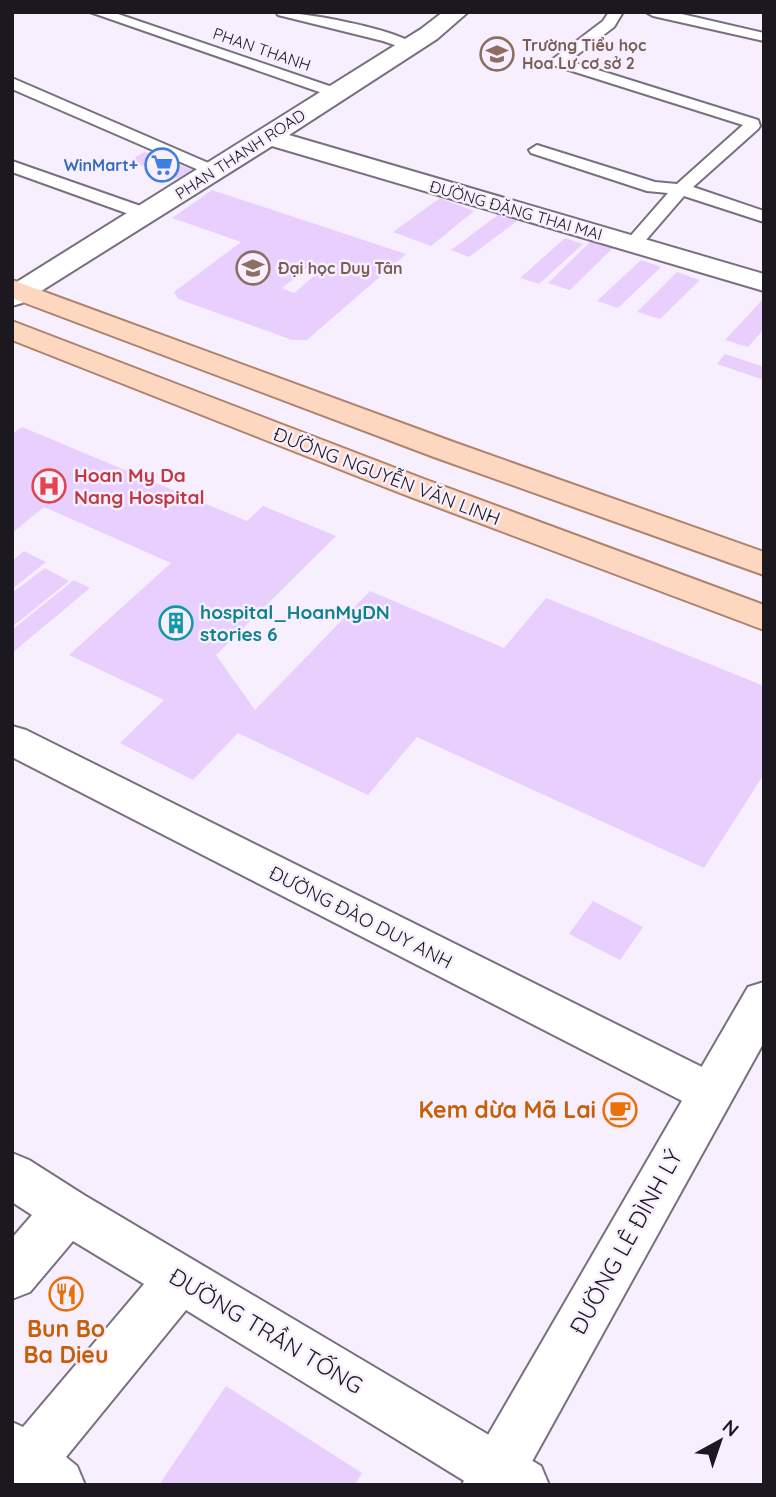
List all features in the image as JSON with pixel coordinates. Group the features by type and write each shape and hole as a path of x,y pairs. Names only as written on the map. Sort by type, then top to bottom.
{"main road":[{"path":"15,292 764,564"},
{"name":"ĐƯỜNG NGUYỄN VĂN LINH","path":"12,330 412,486 764,618"}],"street":[{"name":"PHAN THANH ROAD","path":"15,292 214,171 409,47 457,12"},
{"name":"ĐƯỜNG ĐẶNG THAI MAI","path":"269,136 764,283"},
{"name":"ĐƯỜNG ĐÀO DUY ANH","path":"12,740 710,1093"},
{"name":"ĐƯỜNG LÊ ĐÌNH LÝ","path":"503,1480 710,1093 764,1000"},
{"name":"ĐƯỜNG TRẦN TỐNG","path":"12,1175 503,1480"},
{"path":"12,1275 67,1211"},
{"path":"33,1465 180,1279"}],"lane":[{"name":"PHAN THANH","path":"97,12 336,93"},
{"path":"283,12 388,38 409,47"},
{"path":"595,12 614,14 609,24 558,61 752,123 752,126 681,189 633,244"},
{"path":"653,12 764,37"},
{"path":"13,83 214,171"},
{"path":"537,149 653,187 681,189 764,217"},
{"path":"12,166 146,214"}],"building":[{"name":"WinMart+","path":"144,152 193,170 179,179 130,161"},
{"name":"Đại học Duy Tân","path":"212,190 406,254 307,340 292,340 178,299 174,292 241,242 172,218","holes":["311,265 322,269 294,293 282,288"]},
{"path":"440,198 474,211 431,246 393,232"},
{"path":"499,214 517,221 469,257 451,250"},
{"path":"565,238 583,244 539,284 520,278"},
{"path":"591,241 613,248 570,290 548,283"},
{"path":"641,260 661,267 618,308 597,301"},
{"path":"677,272 700,280 660,319 637,312"},
{"path":"764,298 764,329 748,347 725,340"},
{"path":"725,354 764,367 764,380 717,364"},
{"name":"hospital_HoanMyDN stories 6","path":"22,427 247,521 263,506 336,536 216,655 255,710 370,591 504,648 546,598 764,686 764,774 704,868 417,737 368,795 238,733 193,780 120,743 164,700 69,655 171,563 44,507 12,533 12,434"},
{"path":"24,551 46,562 12,589 12,561"},
{"path":"45,568 69,581 12,627 12,593"},
{"path":"74,580 90,588 12,653 12,630"},
{"path":"593,901 643,927 620,960 569,934"},
{"path":"226,1386 362,1473 355,1485 159,1485"}],"place":[{"name":"Trường Tiểu học Hoa Lư cơ sở 2","path":"497,54"},
{"name":"WinMart+","path":"162,165"},
{"name":"Đại học Duy Tân","path":"253,268"},
{"name":"Hoan My Da Nang Hospital","path":"49,486"},
{"name":"hospital_HoanMyDN stories 6","path":"176,623"},
{"name":"Kem dừa Mã Lai","path":"620,1110"},
{"name":"Bun Bo Ba Dieu","path":"66,1294"}]}
